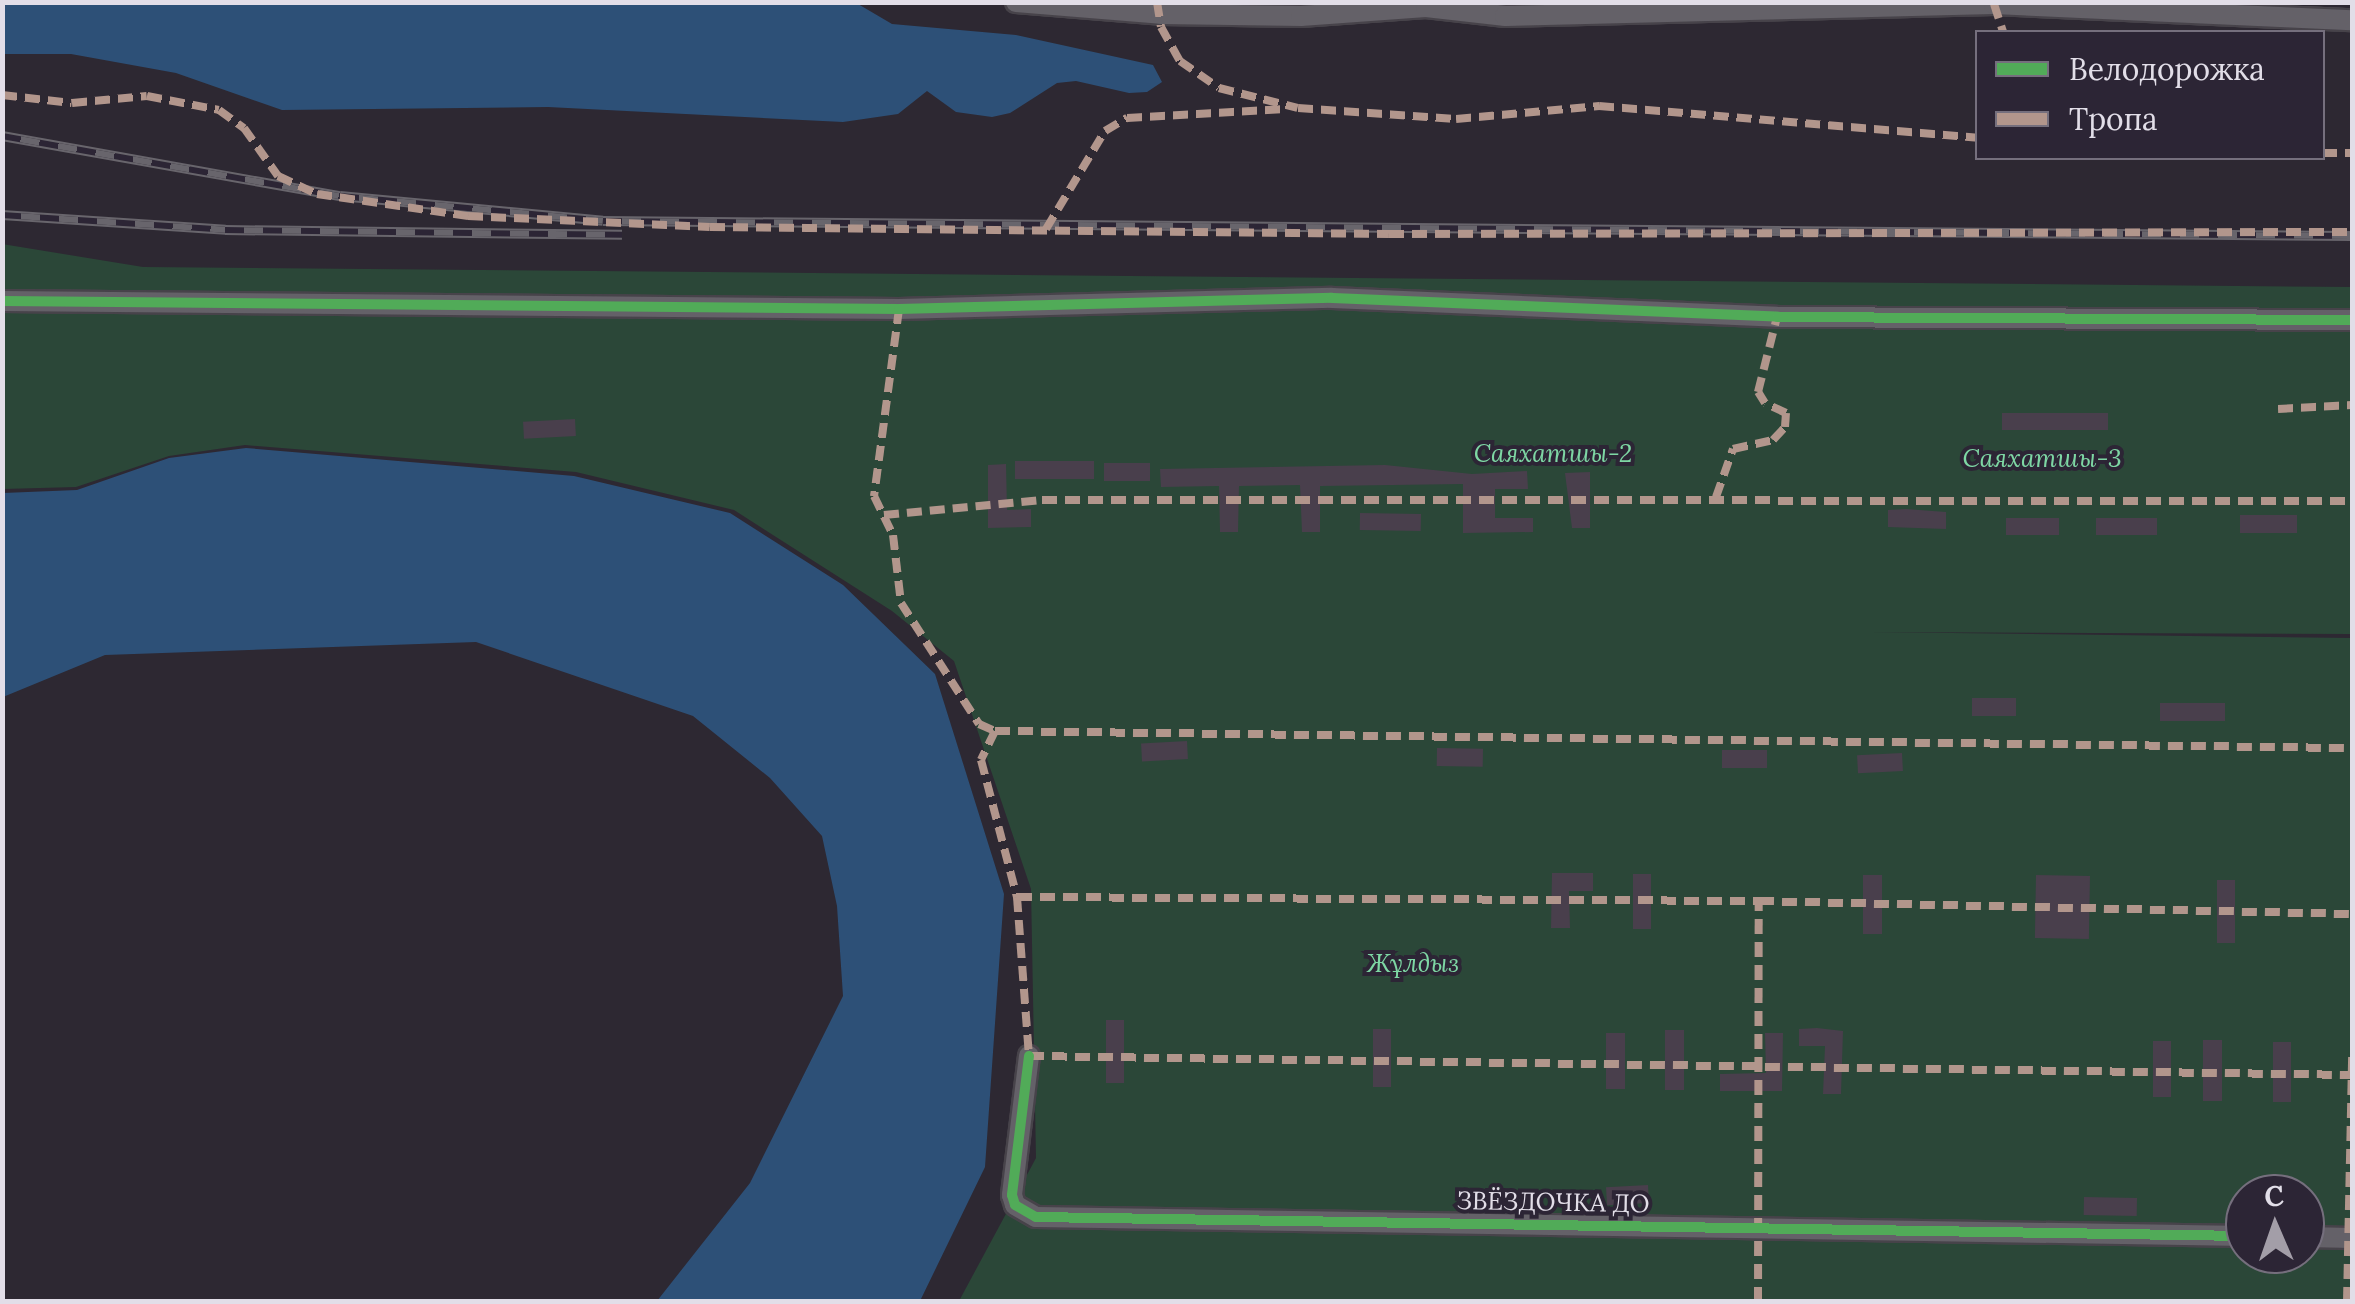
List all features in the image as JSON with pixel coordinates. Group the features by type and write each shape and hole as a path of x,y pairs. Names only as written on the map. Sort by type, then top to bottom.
{"street":[{"path":"1016,2 1161,14 1301,16 1426,6 1504,16 1994,3 2352,20"},
{"path":"2,301 899,309 1332,298 1776,317 2352,320"},
{"name":"ЗВЁЗДОЧКА ДО","path":"1029,1056 1012,1194 1022,1211 1036,1216 2225,1236"},
{"path":"2325,1237 2352,1238"}],"green space":[{"path":"2,244 143,267 2352,287 2352,634 1869,632 2352,638 2352,1301 959,1301 1036,1158 1031,889 954,661 892,611 734,510 576,472 245,445 169,456 76,487 3,489"}],"water":[{"path":"2,3 858,4 892,24 1016,35 1153,65 1162,82 1147,92 1129,93 1076,81 1057,83 1010,113 992,117 956,112 927,91 898,114 843,122 548,107 282,110 176,73 71,54 3,54"},
{"path":"246,448 574,476 730,513 843,585 935,674 1004,894 985,1167 920,1301 657,1301 750,1183 843,996 837,906 822,836 770,778 693,716 476,642 105,655 3,697 3,493 77,490 169,458"}],"building":[{"path":"2002,413 2108,413 2108,430 2002,430"},
{"path":"575,419 576,436 524,439 523,422"},
{"path":"1015,461 1094,461 1094,479 1015,479"},
{"path":"1104,463 1150,463 1150,481 1104,481"},
{"path":"1006,464 1007,510 1031,509 1031,527 988,528 988,465"},
{"path":"1385,465 1472,474 1527,471 1528,489 1495,489 1495,518 1533,518 1533,532 1463,533 1463,484 1320,486 1320,532 1302,532 1300,485 1239,486 1238,532 1220,532 1219,486 1161,487 1160,469"},
{"path":"1590,472 1590,528 1572,528 1565,473"},
{"path":"1888,510 1946,512 1946,529 1888,527"},
{"path":"1360,513 1421,514 1421,531 1360,530"},
{"path":"2240,515 2297,515 2297,533 2240,533"},
{"path":"2006,518 2059,518 2059,535 2006,535"},
{"path":"2096,518 2157,518 2157,535 2096,535"},
{"path":"1972,698 2016,698 2016,716 1972,716"},
{"path":"2160,703 2225,703 2225,721 2160,721"},
{"path":"1187,741 1188,759 1142,761 1141,743"},
{"path":"1437,748 1483,749 1483,767 1437,766"},
{"path":"1722,750 1767,750 1767,768 1722,768"},
{"path":"1902,753 1903,771 1858,773 1857,755"},
{"path":"1552,873 1593,873 1593,891 1569,891 1570,928 1551,928"},
{"path":"1633,874 1651,874 1651,929 1633,929"},
{"path":"1863,875 1882,875 1882,934 1863,934"},
{"path":"2036,875 2090,876 2089,939 2035,938"},
{"path":"2217,880 2235,880 2235,943 2217,943"},
{"path":"1106,1020 1124,1020 1124,1083 1106,1083"},
{"path":"1373,1029 1391,1029 1391,1087 1373,1087"},
{"path":"1799,1029 1843,1031 1841,1094 1823,1094 1825,1046 1799,1046"},
{"path":"1665,1030 1684,1030 1684,1090 1665,1090"},
{"path":"1606,1033 1625,1033 1625,1089 1606,1089"},
{"path":"1765,1033 1783,1033 1782,1091 1720,1091 1720,1074 1766,1073"},
{"path":"2203,1040 2222,1040 2222,1101 2203,1101"},
{"path":"2153,1041 2171,1041 2171,1097 2153,1097"},
{"path":"2273,1042 2291,1042 2291,1102 2273,1102"},
{"path":"1648,1185 1649,1203 1607,1205 1606,1187"},
{"path":"2084,1197 2137,1198 2137,1216 2084,1215"}],"railway":[{"path":"2,136 340,196 603,221 2352,236"},
{"path":"2,215 225,230 622,235"}],"marked path":[{"path":"1157,2 1161,27 1180,61 1219,88 1298,108 1456,119 1599,106 1975,138"},
{"path":"1994,4 2002,30"},
{"path":"2,95 72,103 147,96 219,110 244,128 278,176 317,194 468,216 710,227 1389,234 2352,232"},
{"path":"1046,229 1105,131 1127,118 1281,109"},
{"path":"2325,153 2352,153"},
{"path":"899,309 874,496 893,535 901,603 979,724 995,731 2352,748"},
{"path":"1716,497 1733,449 1773,440 1785,427 1786,413 1765,403 1758,392 1777,317"},
{"path":"2278,409 2352,405"},
{"path":"884,515 1042,500 2352,501"},
{"path":"995,731 981,760 1017,897 1029,1056 2352,1075"},
{"path":"1017,897 1759,901 2352,914"},
{"path":"1758,1302 1759,901"},
{"path":"2347,1302 2352,1054"}],"cycle path":[{"path":"2,301 899,309 1332,298 1777,317 2352,320"},
{"path":"1029,1056 1012,1195 1015,1205 1036,1217 2225,1236"}],"park label":[{"name":"Саяхатшы-2","path":"1553,453"},
{"name":"Саяхатшы-3","path":"2042,458"},
{"name":"Жұлдыз","path":"1413,963"}]}
